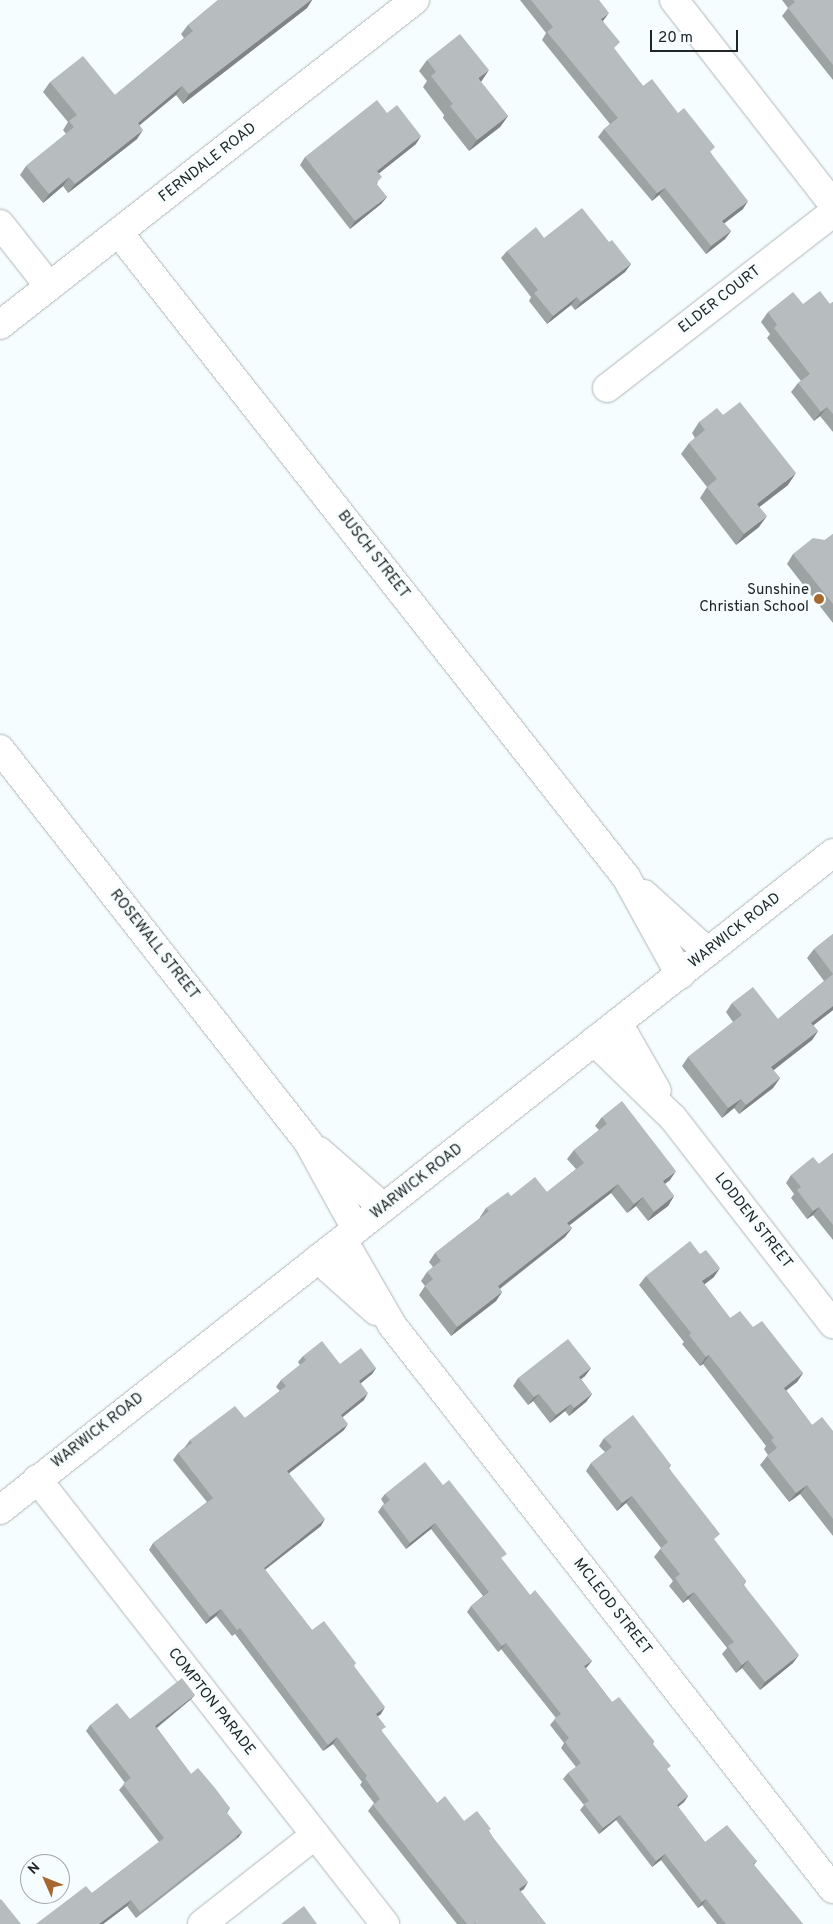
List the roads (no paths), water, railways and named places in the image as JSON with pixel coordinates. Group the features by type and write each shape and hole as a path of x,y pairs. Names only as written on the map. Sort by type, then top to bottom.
{"street":[{"name":"FERNDALE ROAD","path":"0,325 415,0"},
{"path":"674,0 833,204"},
{"name":"ELDER COURT","path":"607,388 833,213"},
{"path":"0,224 49,286"},
{"name":"BUSCH STREET","path":"119,233 626,878 680,975"},
{"name":"ROSEWALL STREET","path":"0,749 308,1142 384,1208"},
{"name":"WARWICK ROAD","path":"1,1508 833,853"},
{"name":"BUSCH STREET","path":"626,878 708,952"},
{"name":"LODDEN STREET","path":"618,1023 673,1118 833,1324"},
{"name":"LODDEN STREET","path":"594,1041 673,1118"},
{"name":"ROSEWALL STREET","path":"308,1142 350,1235"},
{"name":"MCLEOD STREET","path":"350,1235 392,1325"},
{"name":"MCLEOD STREET","path":"318,1259 392,1325 833,1889"},
{"name":"COMPTON PARADE","path":"37,1479 385,1924"},
{"path":"202,1924 315,1835"}],"place":[{"name":"Sunshine Christian School","path":"819,599"}]}
